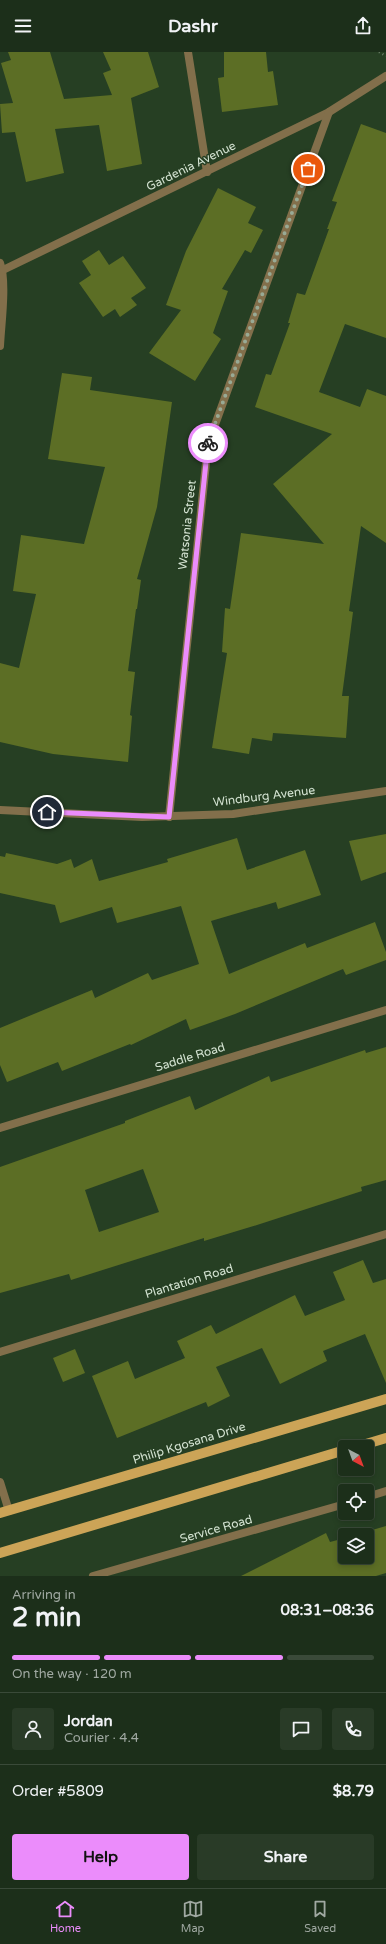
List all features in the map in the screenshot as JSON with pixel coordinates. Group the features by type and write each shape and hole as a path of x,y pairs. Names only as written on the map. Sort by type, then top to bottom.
{"main road":[{"name":"Philip Kgosana Drive","path":"4,1512 386,1399"},
{"path":"374,1442 386,1438"},
{"path":"0,1553 338,1452"}],"street":[{"path":"188,52 207,172"},
{"name":"Gardenia Avenue","path":"1,266 207,172 329,112 386,76"},
{"name":"Watsonia Street","path":"169,817 208,444 329,112"},
{"path":"0,346 1,266"},
{"name":"Windburg Avenue","path":"0,810 169,817 233,814 386,790"},
{"name":"Saddle Road","path":"0,1128 386,1010"},
{"name":"Plantation Road","path":"0,1352 386,1234"},
{"path":"0,1482 4,1512"},
{"path":"374,1495 386,1491"},
{"name":"Service Road","path":"93,1576 338,1506"}],"path":[{"path":"379,52 386,56"}],"building":[{"path":"8,52 50,52 64,99 112,95 103,73 111,70 103,52 148,52 159,87 131,98 142,164 107,171 99,125 55,129 64,173 26,182 15,132 2,133 0,104 13,103 1,63 11,60"},
{"path":"224,52 266,52 268,72 273,71 278,105 222,112 218,78 224,77"},
{"path":"361,124 386,133 386,338 345,324 319,392 360,407 367,389 386,396 386,543 361,526 349,611 353,612 342,696 349,696 346,738 273,733 272,741 252,738 249,754 212,748 227,653 222,652 225,608 230,609 241,533 324,544 273,484 332,434 255,407 266,374 271,375 290,323 288,323 297,293 305,295 329,229 327,229 337,202 332,201"},
{"path":"218,188 256,207 248,223 263,230 251,253 245,250 222,289 228,291 213,333 221,339 195,381 149,353 181,310 166,305 186,251"},
{"path":"99,250 109,265 123,256 146,288 131,298 137,305 120,317 115,309 103,317 79,283 91,275 82,261"},
{"path":"62,373 92,377 90,390 172,402 157,507 137,579 141,580 128,671 135,672 130,715 132,716 128,762 53,754 0,742 0,663 19,668 36,594 13,591 21,535 84,544 105,467 48,459"},
{"path":"386,834 386,872 361,881 349,841"},
{"path":"237,838 247,870 305,850 321,895 278,909 276,902 211,921 229,974 305,943 307,948 375,922 386,952 386,960 346,975 343,969 235,1014 190,1030 186,1019 131,1045 130,1044 62,1071 58,1062 7,1082 0,1065 0,1028 92,990 95,998 148,973 152,980 199,964 181,906 117,923 112,907 60,923 55,905 0,893 0,856 5,857 6,853 57,864 71,859 74,868 92,859 99,881 168,862 167,859"},
{"path":"386,1047 386,1180 361,1187 362,1191 257,1225 204,1241 204,1238 71,1280 69,1274 0,1293 0,1167 125,1123 125,1121 190,1096 195,1110 269,1076 271,1082 365,1050 366,1053","holes":["143,1169 159,1212 99,1232 85,1190"]},
{"path":"363,1260 373,1283 386,1279 386,1383 365,1334 323,1351 327,1361 280,1384 262,1348 216,1367 230,1396 208,1407 206,1402 117,1438 92,1376 128,1361 135,1379 185,1358 177,1341 211,1325 216,1334 295,1295 305,1316 345,1300 333,1272"},
{"path":"75,1349 85,1373 63,1382 53,1358"},
{"path":"386,1526 386,1573 376,1576 241,1576 326,1533 330,1542 338,1540 338,1564 374,1564 374,1529"}],"way so far":[{"path":"208,443 308,169"}],"route":[{"path":"47,812 169,817 208,443"}]}
